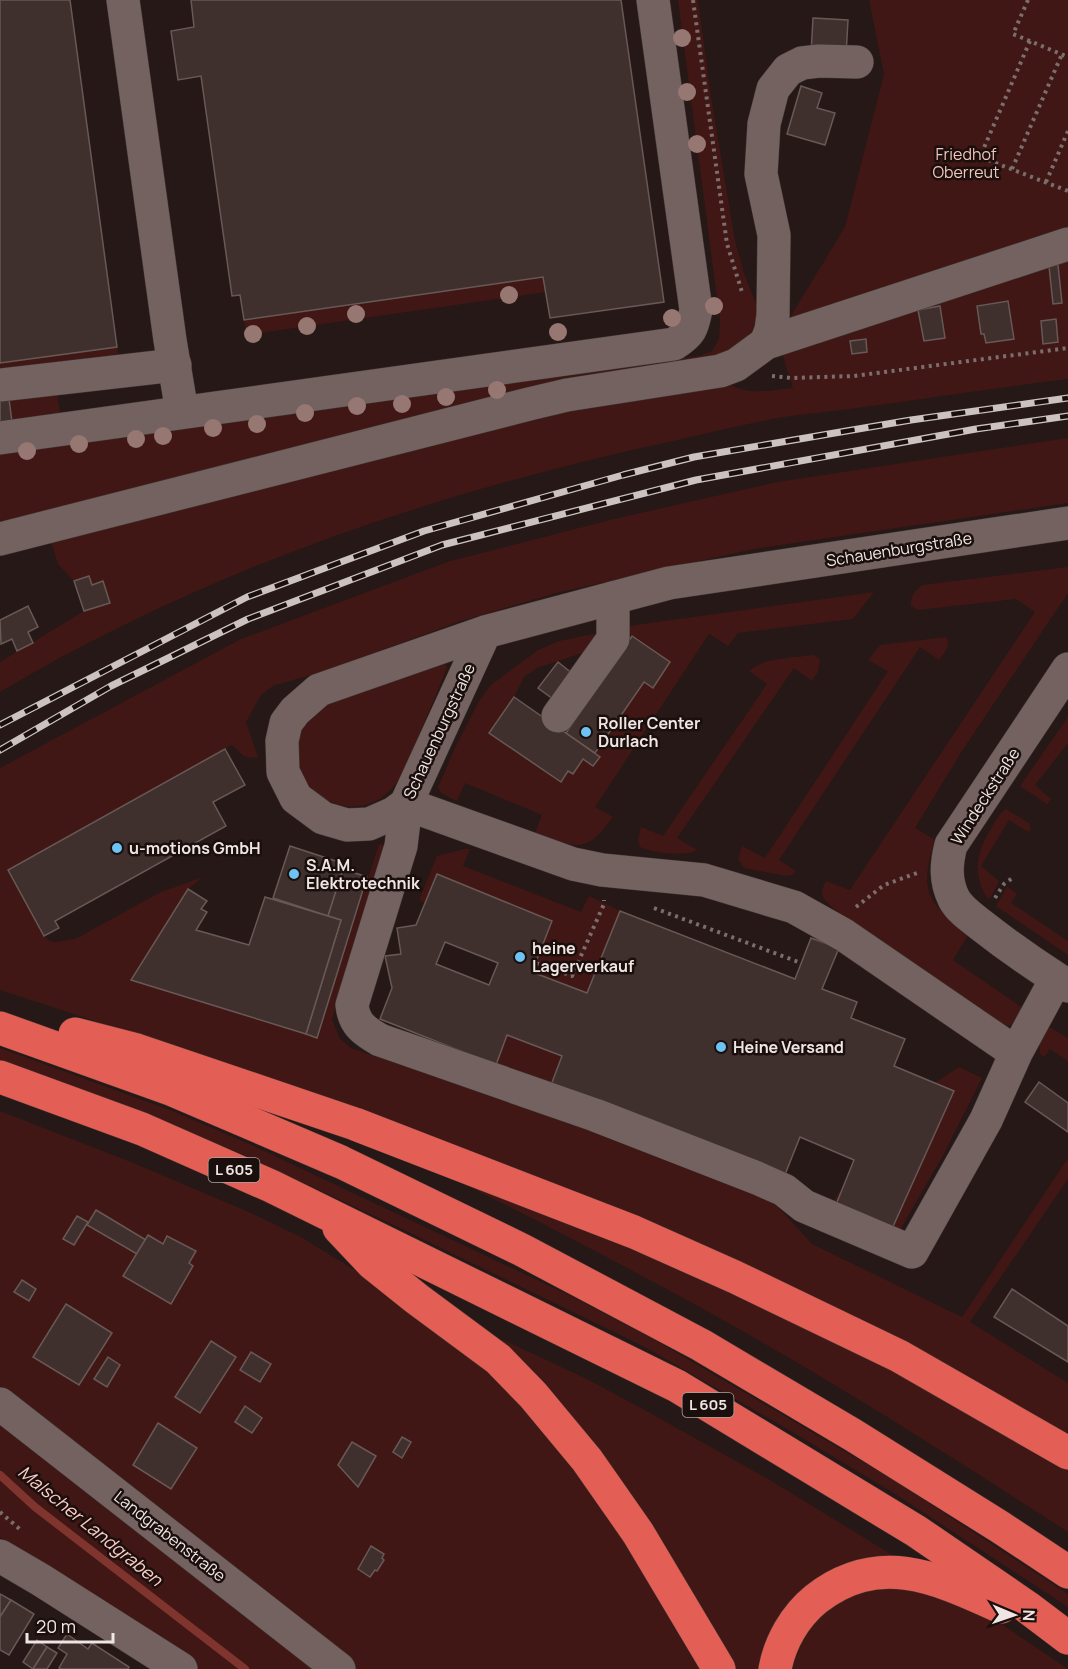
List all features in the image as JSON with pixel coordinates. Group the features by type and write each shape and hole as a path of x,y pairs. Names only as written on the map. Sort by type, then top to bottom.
{"highway":[{"path":"0,1028 72,1033 137,1050 355,1125 634,1232 735,1277 890,1352 1068,1453"},
{"path":"0,1028 173,1090 341,1162 522,1250 701,1345 853,1435 1068,1572"},
{"name":"L 605","path":"0,1077 142,1130 271,1186 677,1386 916,1531 1068,1637"},
{"path":"325,1212 372,1263 498,1359 533,1395 587,1460 638,1533 719,1669"},
{"path":"775,1669 794,1622 810,1603 829,1588 856,1576 883,1571 914,1574 943,1581 1068,1637"}],"street":[{"path":"123,0 182,412"},
{"path":"0,438 674,344 687,335 692,327 696,310 653,0"},
{"path":"756,350 771,330 773,315 774,235 761,174 764,124 773,90 788,70 802,63 857,62"},
{"path":"0,539 567,395 720,371 756,350 1068,244"},
{"path":"0,385 175,365"},
{"name":"Schauenburgstraße","path":"485,632 406,804 394,813 369,824 347,825 323,818 296,798 283,772 282,741 286,723 295,711 319,690 485,632 669,584 1068,523"},
{"path":"558,716 613,639 613,598"},
{"name":"Windeckstraße","path":"1062,982 1004,943 961,909 954,898 946,874 951,845 1068,669"},
{"path":"1016,1053 835,931 794,907 704,879 602,870 573,864 406,804 401,846 352,1005 354,1018 364,1031 380,1040 595,1115 757,1178 784,1191 804,1206 912,1252 986,1120 1016,1053 1062,982"},
{"name":"Landgrabenstraße","path":"0,1404 339,1669"},
{"path":"0,1556 181,1669"}],"path":[{"path":"693,0 727,244 738,283 747,302"},
{"path":"1028,0 1013,34 1068,57"},
{"path":"1030,41 980,157 1068,191"},
{"path":"1012,169 1062,54"},
{"path":"1046,182 1068,131"},
{"path":"756,350 757,372 768,376 791,378 854,376 1068,348"},
{"path":"835,931 850,913 884,885 924,870 947,867"},
{"path":"536,963 572,976 604,904 602,870"},
{"path":"646,905 801,963"}],"green space":[{"path":"678,0 698,0 711,97 735,241 744,273 765,327 746,351 0,531 0,452 699,356 712,351 719,339 720,321"},
{"name":"Friedhof Oberreut","path":"869,0 1068,0 1068,236 786,324 845,227 884,74"},
{"path":"1068,254 1068,379 778,418 585,461 498,484 326,539 243,572 160,608 79,648 0,692 0,662 84,611 110,602 103,581 92,585 89,576 74,581 58,564 51,542 467,428 730,384 752,391 793,388 781,350"},
{"path":"543,277 546,292 246,335 244,320"},
{"path":"117,347 118,354 0,371 0,363"},
{"path":"57,394 60,412 58,415 12,424 9,399"},
{"path":"1068,438 1068,503 754,549 556,593 461,621 324,671 273,686 261,695 246,722 258,757 246,757 232,745 8,871 44,936 49,941 56,942 75,939 161,892 203,877 188,889 131,980 317,1038 379,844 384,845 384,854 358,945 332,1019 340,1039 351,1048 723,1176 777,1206 812,1244 962,1317 1068,1158 1068,1179 970,1322 1068,1383 1068,1440 939,1368 137,1035 0,990 0,768 241,639 450,561 614,519 777,482"},
{"path":"1068,567 1068,593 962,751 915,828 935,840 927,873 930,895 944,914 968,935 953,960 1024,1009 1012,1024 1001,1027 834,909 825,899 822,890 826,881 850,890 1035,612 1016,599 918,610 911,606 911,599 915,592 922,585"},
{"path":"874,592 853,619 738,633 728,646 709,634 595,807 613,817 595,838 587,843 570,844 535,833 542,815 465,783 457,801 441,793 438,787 479,701 491,685 538,650 559,641 598,633 585,652 537,668 524,677 514,697 489,733 561,782 568,771 573,774 583,759 594,766 600,757 595,753 644,682 653,687 670,662 632,636 628,632 628,626"},
{"path":"946,637 948,646 939,660 920,647 779,860 796,871 786,876 744,868 738,859 742,846 765,858 888,671 868,660 880,645"},
{"path":"813,655 820,659 818,672 812,681 794,668 677,838 697,850 668,853 640,847 638,840 641,827 663,836 767,684 749,671 771,661"},
{"path":"444,663 447,668 408,762 397,782 378,800 356,807 335,804 316,793 302,777 296,757 299,736 322,706 335,698"},
{"path":"1068,717 1068,743 1035,785 1051,799 1047,804 1020,786"},
{"path":"1006,809 1029,823 1031,830 1028,832 1009,820 981,866 999,881 988,899 979,880 978,862 987,836"},
{"path":"470,849 463,866 581,912 589,896 620,911 587,993 532,972 551,921 437,874 426,903 419,900 437,856"},
{"path":"1007,886 1017,894 1011,903 1068,941 1068,955 996,906"},
{"path":"1048,1026 1068,1038 1068,1061 1050,1049 1044,1057 1040,1054 1039,1043"},
{"path":"507,1035 562,1056 551,1085 496,1065"},
{"path":"0,1048 170,1110 247,1143 573,1297 655,1340 892,1479 1068,1594 1068,1607 892,1492 643,1346 244,1155 0,1061"},
{"path":"959,1067 982,1078 941,1159 897,1235 832,1204 839,1192 954,1091 935,1083"},
{"path":"0,1111 136,1164 251,1213 301,1237 400,1298 496,1379 577,1468 707,1669 197,1669 186,1656 0,1537"},
{"path":"453,1179 749,1293 1068,1463 1068,1532 881,1413 767,1345 611,1259"},
{"path":"503,1340 585,1378 770,1480 892,1555 893,1559 871,1565 766,1669 733,1669 499,1350"},
{"path":"891,1583 973,1605 1068,1669 787,1669 793,1649 832,1600"}],"building":[{"path":"0,0 70,0 117,347 0,363"},
{"path":"191,0 621,0 664,302 550,318 543,277 244,320 240,295 232,296 201,76 178,80 171,31 194,27"},
{"path":"813,18 848,20 846,56 811,54"},
{"path":"801,86 822,93 817,108 835,113 825,145 787,134"},
{"path":"1058,265 1062,303 1053,304 1049,266"},
{"path":"1008,301 1014,339 986,343 984,334 981,334 977,306"},
{"path":"940,306 945,338 924,341 918,310"},
{"path":"1056,319 1058,342 1043,344 1041,321"},
{"path":"866,339 867,352 852,354 850,341"},
{"path":"9,399 12,422 0,423 0,400"},
{"path":"89,576 92,585 103,581 110,603 84,611 74,581"},
{"path":"28,606 38,627 28,632 33,643 17,651 12,639 1,644 0,620"},
{"path":"632,636 670,662 653,688 644,682 595,753 566,733"},
{"path":"558,662 573,674 553,699 538,688"},
{"path":"514,697 600,757 593,766 583,759 573,774 568,771 561,782 489,733"},
{"name":"u-motions GmbH","path":"225,749 245,785 213,802 226,826 55,921 59,928 44,936 8,870"},
{"path":"290,846 345,864 328,916 273,898"},
{"path":"343,869 367,877 317,1038 306,1034 341,920 328,916"},
{"name":"Heine Versand","path":"437,874 552,921 532,972 587,993 620,911 795,979 811,938 839,948 822,989 857,1002 851,1018 905,1039 894,1066 954,1091 891,1231 835,1207 854,1160 800,1137 784,1177 551,1085 562,1056 507,1035 496,1065 380,1019 392,988 385,956 401,954 397,928 416,925","holes":["445,942 498,963 489,985 436,964"]},
{"path":"188,889 207,901 201,909 207,912 196,930 249,945 265,897 341,920 306,1034 131,980"},
{"path":"1039,1082 1068,1103 1068,1132 1025,1102"},
{"path":"96,1210 146,1240 137,1254 87,1225"},
{"path":"77,1216 88,1222 74,1245 63,1239"},
{"path":"148,1235 163,1244 167,1236 196,1251 189,1263 193,1266 171,1304 123,1276"},
{"path":"22,1280 36,1289 29,1301 14,1292"},
{"path":"1012,1289 1068,1326 1068,1362 994,1317"},
{"path":"66,1304 112,1333 79,1385 33,1357"},
{"path":"211,1341 236,1357 200,1413 175,1397"},
{"path":"251,1352 271,1364 260,1382 240,1370"},
{"path":"108,1357 120,1365 107,1387 94,1379"},
{"path":"245,1406 262,1418 252,1433 235,1422"},
{"path":"158,1423 197,1448 171,1489 133,1465"},
{"path":"402,1437 411,1442 402,1458 393,1452"},
{"path":"352,1442 376,1456 358,1487 338,1465"},
{"path":"371,1546 384,1554 382,1558 384,1560 370,1577 358,1569"},
{"path":"0,1594 11,1600 0,1617"},
{"path":"11,1600 34,1614 9,1655 0,1650 0,1617"},
{"path":"67,1634 88,1649 92,1643 129,1667 128,1669 59,1668 67,1654 58,1648"},
{"path":"37,1640 47,1647 33,1669 23,1662"},
{"path":"47,1647 57,1653 47,1669 33,1669"}],"waterway":[{"name":"Malscher Landgraben","path":"0,1475 35,1507 245,1669"}],"railway":[{"path":"0,725 247,597 424,531 694,457 911,420 1068,398"},
{"path":"0,750 111,686 248,619 442,545 696,480 976,429 1068,416"}],"place":[{"name":"Roller Center Durlach","path":"586,732"},
{"name":"u-motions GmbH","path":"117,848"},
{"name":"S.A.M. Elektrotechnik","path":"294,874"},
{"name":"heine Lagerverkauf","path":"520,957"},
{"name":"Heine Versand","path":"721,1047"}]}
